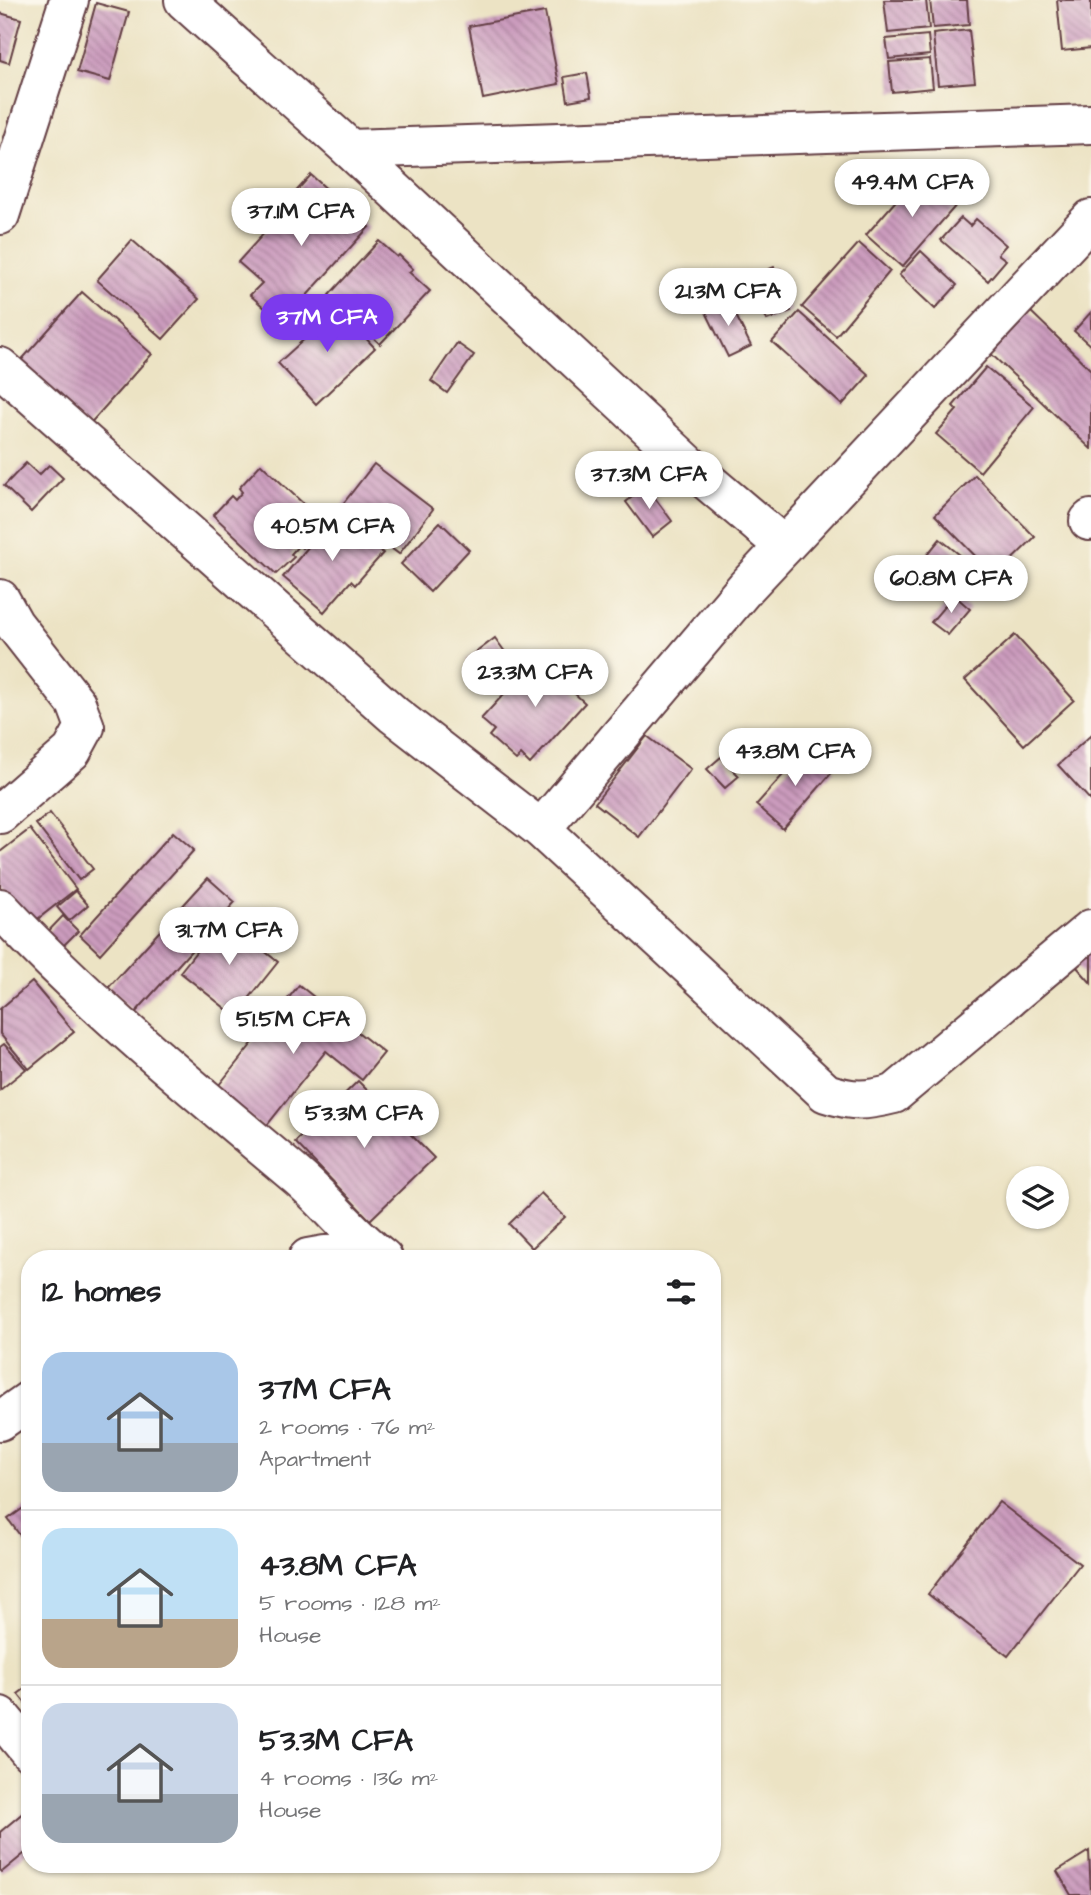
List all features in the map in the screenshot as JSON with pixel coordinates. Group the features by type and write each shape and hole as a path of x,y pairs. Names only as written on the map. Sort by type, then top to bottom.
{"street":[{"path":"0,215 69,0"},
{"path":"184,0 350,149 699,474 784,546"},
{"path":"350,149 1091,124"},
{"path":"541,830 687,655 784,546 1091,219"},
{"path":"0,367 394,715 541,830 826,1093 864,1102 894,1094 1091,929"},
{"path":"0,599 14,624 76,703 85,727 72,751 0,814"},
{"path":"0,908 29,940 168,1067 302,1180 374,1250"},
{"path":"0,1421 21,1406"},
{"path":"0,1716 21,1741"}],"building":[{"path":"884,0 926,0 929,29 888,33"},
{"path":"930,0 967,0 969,25 933,28"},
{"path":"1057,0 1091,0 1091,48 1062,51"},
{"path":"96,3 129,12 110,81 77,72"},
{"path":"545,12 559,84 483,99 469,26"},
{"path":"0,13 21,19 9,63 0,60"},
{"path":"969,30 975,82 938,85 933,34"},
{"path":"928,35 930,55 889,59 886,39"},
{"path":"930,59 933,88 892,92 889,62"},
{"path":"587,73 591,97 568,101 564,77"},
{"path":"922,171 958,203 902,267 866,235"},
{"path":"311,175 369,227 282,323 250,295 262,283 238,262 294,200 291,197"},
{"path":"961,218 970,226 976,219 1006,245 998,254 1006,260 988,281 941,240"},
{"path":"132,240 199,299 163,339 97,280"},
{"path":"379,241 397,257 399,255 413,269 409,272 430,291 380,344 329,295"},
{"path":"859,243 890,271 836,336 802,307"},
{"path":"921,251 957,285 935,309 899,275"},
{"path":"774,267 791,311 767,320 750,277"},
{"path":"82,292 152,354 87,427 17,365"},
{"path":"728,299 751,346 728,357 705,310"},
{"path":"333,303 375,348 316,404 278,363 320,325 314,320"},
{"path":"1027,308 1091,370 1091,449 987,350"},
{"path":"799,312 869,375 842,405 772,342"},
{"path":"1091,312 1091,346 1074,331"},
{"path":"457,343 474,355 447,393 431,381"},
{"path":"986,367 1034,407 980,472 936,434 957,410 953,406"},
{"path":"26,463 39,475 49,465 63,478 31,512 4,486"},
{"path":"261,464 325,524 302,548 299,545 291,554 294,557 276,574 213,515 231,496 235,500 242,492 239,488"},
{"path":"374,464 433,509 399,554 339,509"},
{"path":"975,475 1035,537 995,576 935,515"},
{"path":"646,486 672,521 652,537 626,502"},
{"path":"336,514 383,553 355,585 351,581 324,612 283,577"},
{"path":"440,522 469,550 430,592 401,564"},
{"path":"940,539 975,567 957,589 922,561"},
{"path":"954,595 970,609 948,635 931,622"},
{"path":"1015,635 1074,700 1024,745 965,680"},
{"path":"495,638 513,663 484,684 466,660"},
{"path":"539,656 547,663 554,656 584,683 574,693 585,703 530,764 521,755 516,760 489,736 494,730 481,719"},
{"path":"1091,735 1091,801 1058,765"},
{"path":"647,736 691,769 639,837 595,803"},
{"path":"808,747 834,770 783,829 756,805"},
{"path":"721,757 739,776 725,788 707,769"},
{"path":"50,813 93,869 79,880 36,824"},
{"path":"30,829 76,889 30,925 0,887 0,852"},
{"path":"173,832 194,850 100,954 80,935"},
{"path":"208,878 235,902 135,1013 108,988"},
{"path":"76,891 88,905 69,921 57,907"},
{"path":"63,916 78,931 53,956 38,942"},
{"path":"223,918 278,962 235,1016 180,972"},
{"path":"1091,938 1091,983 1069,958"},
{"path":"32,982 74,1032 29,1069 0,1034 0,1009"},
{"path":"299,985 384,1053 362,1080 326,1051 264,1129 215,1090"},
{"path":"4,1044 26,1069 0,1090 0,1047"},
{"path":"358,1081 434,1158 370,1220 295,1142"},
{"path":"541,1193 565,1217 532,1248 509,1224"},
{"path":"999,1502 1080,1564 1008,1656 928,1594"},
{"path":"21,1510 21,1537 8,1519"},
{"path":"21,1814 21,1856 2,1872 0,1870 0,1832"},
{"path":"1089,1851 1091,1895 1071,1895 1057,1871"}]}
